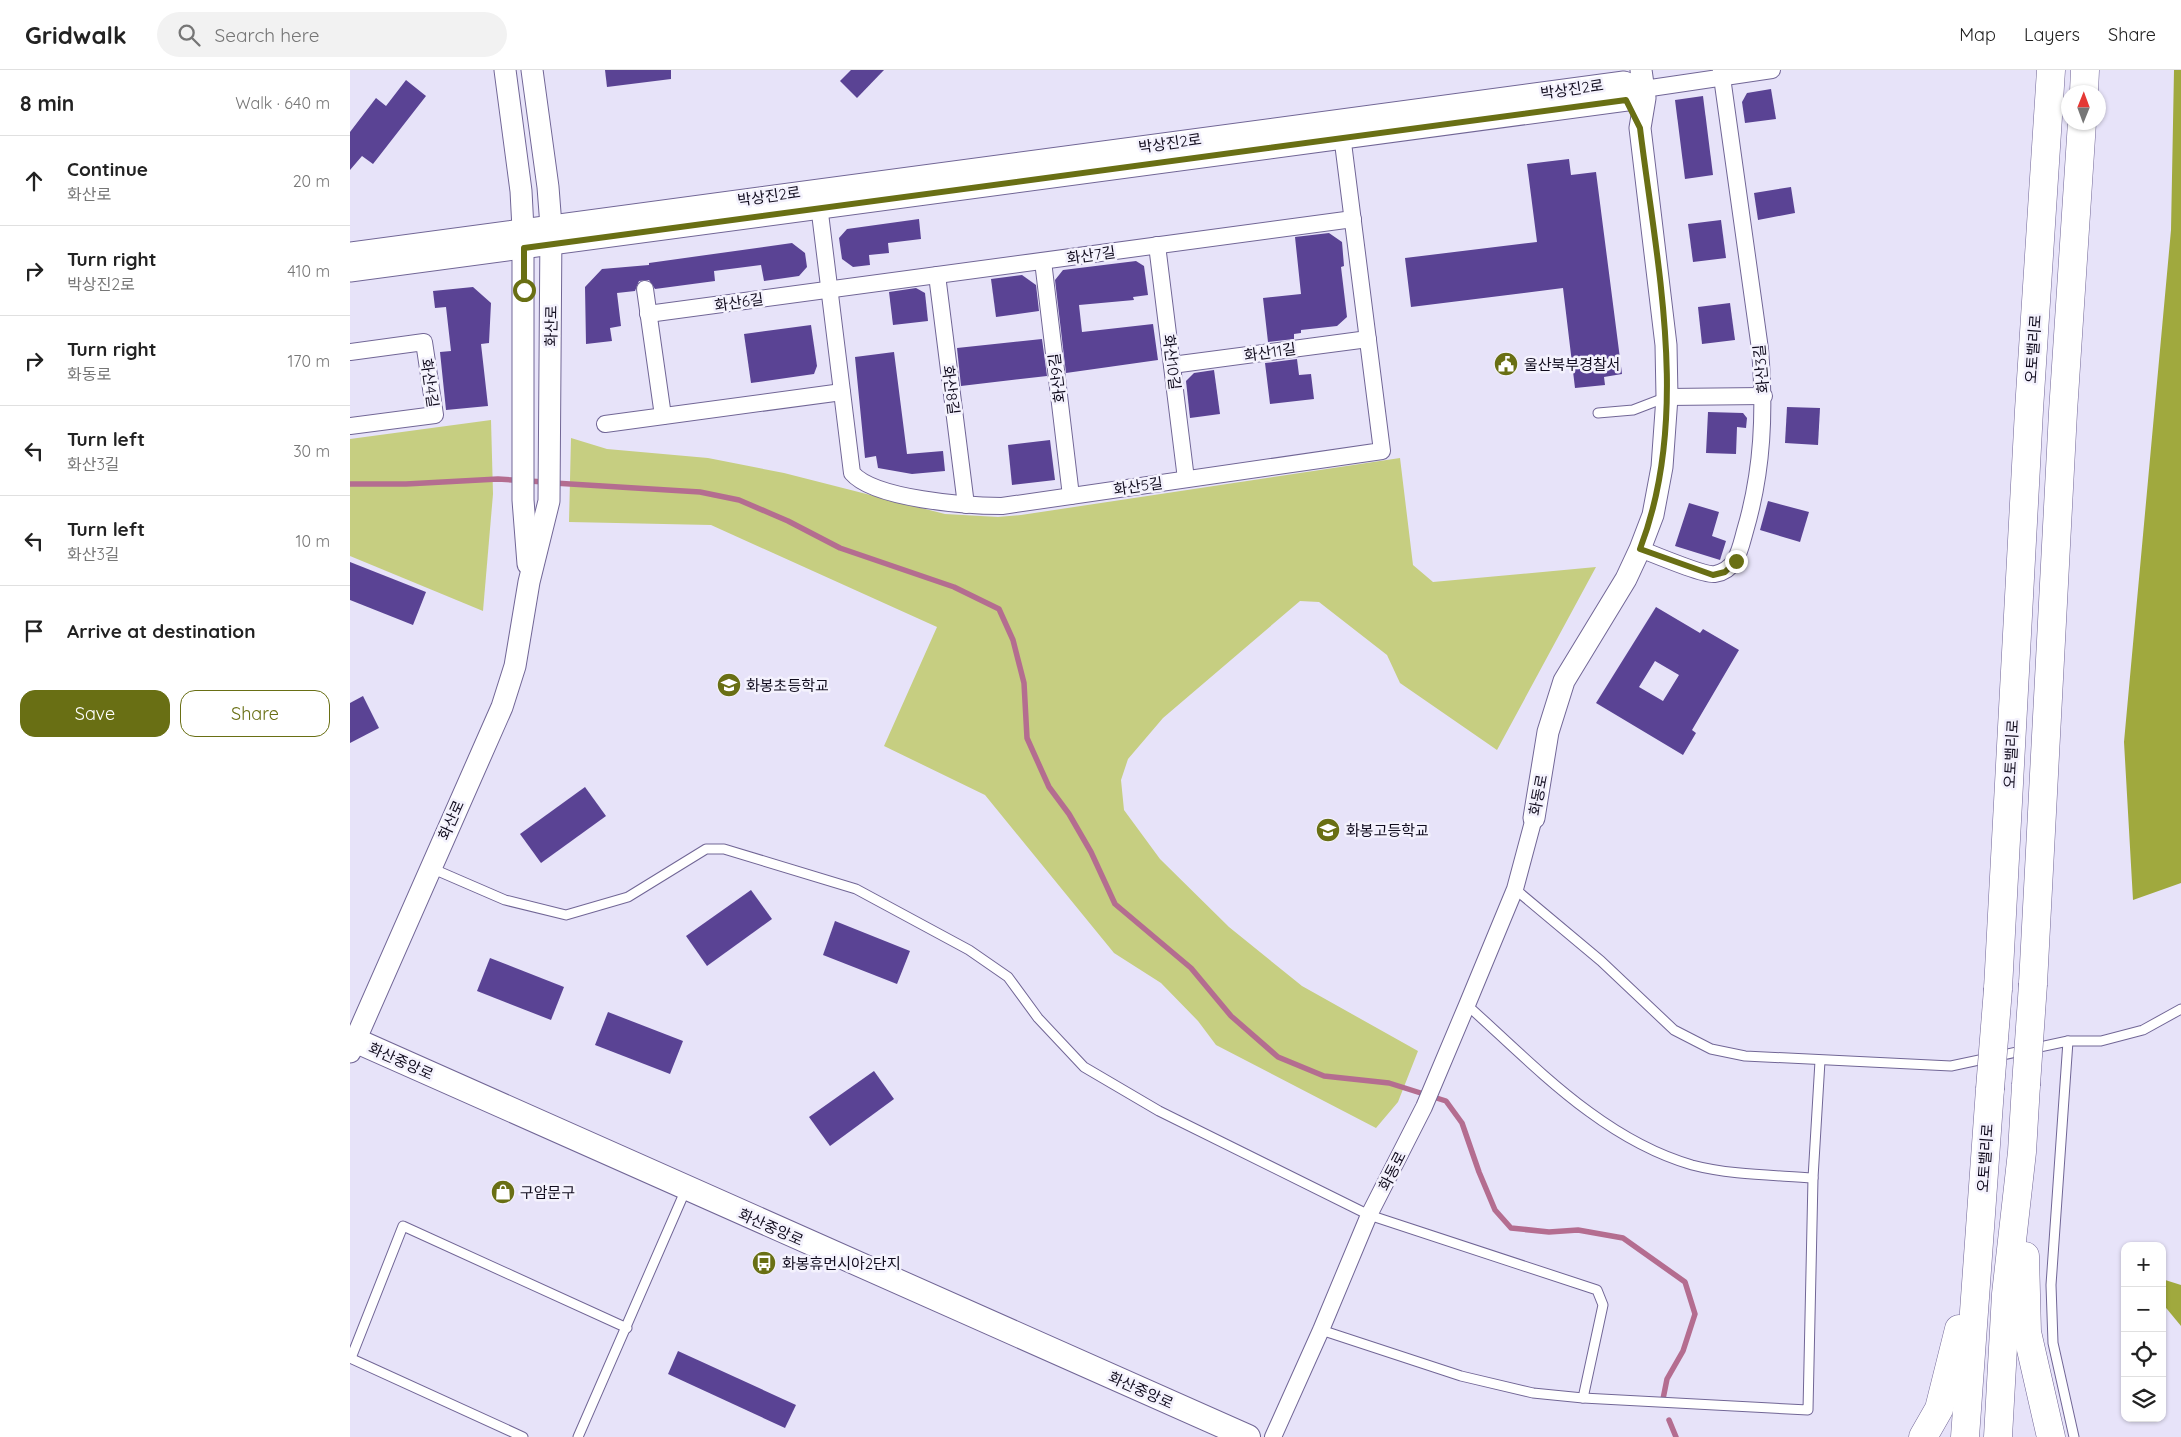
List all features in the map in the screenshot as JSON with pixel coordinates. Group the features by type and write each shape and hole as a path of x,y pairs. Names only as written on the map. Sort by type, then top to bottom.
{"highway":[{"name":"오토밸리로","path":"1965,1437 1998,989 2029,410 2051,70"},
{"path":"2084,85 2085,70"},
{"path":"1998,1437 2006,1294 2022,1152 2033,984 2063,412 2081,130"},
{"path":"2022,1152 2027,1332 2051,1437"},
{"path":"1923,1437 1939,1410 1979,1238"}],"main road":[{"name":"화산중앙로","path":"352,1044 1248,1437"}],"street":[{"name":"화산로","path":"505,70 521,191 524,239 524,462 522,500 529,582"},
{"name":"화산로","path":"352,1044 502,707 515,666 529,582 549,501 551,235 548,187 532,70"},
{"path":"1632,82 1772,70"},
{"name":"화산3길","path":"1640,549 1713,575 1725,572 1736,561 1757,483 1762,445 1764,396 1754,298 1721,74"},
{"name":"박상진2로","path":"350,271 551,235 1341,129 1632,82"},
{"name":"화동로","path":"1273,1437 1322,1330 1369,1215 1434,1084 1516,889 1534,818 1548,732 1564,681 1626,579 1653,515 1662,467 1667,397 1666,345 1640,128 1645,98 1632,82"},
{"name":"화산5길","path":"818,199 852,473 858,480 879,489 944,503 1002,506 1382,451 1341,129"},
{"name":"화산7길","path":"829,290 1353,219"},
{"name":"박상진2로","path":"350,252 524,239"},
{"name":"화산10길","path":"1157,245 1186,479"},
{"name":"화산9길","path":"1043,261 1071,496"},
{"name":"화산8길","path":"937,275 966,505"},
{"path":"645,289 663,416"},
{"name":"화산6길","path":"648,314 829,290"},
{"name":"화산11길","path":"1172,365 1368,339"},
{"name":"화산4길","path":"350,352 424,342 434,414 350,426"},
{"path":"605,424 842,392"},
{"path":"1667,397 1764,396"}],"lane":[{"path":"1598,413 1633,410 1667,397"},
{"path":"430,867 505,900 566,915 628,897 706,849 732,852 856,889 969,950 1008,977 1038,1018 1084,1067 1159,1111 1369,1215 1597,1290 1603,1305 1583,1398"},
{"path":"1516,889 1600,961 1674,1030 1711,1049 1745,1056 1951,1066 2068,1040 2101,1041 2143,1030 2181,1009"},
{"path":"1467,1006 1556,1086 1613,1130 1655,1152 1693,1165 1740,1172 1813,1178"},
{"path":"2068,1040 2051,1285 2053,1343 2074,1437"},
{"path":"1322,1330 1461,1376 1533,1393 1583,1398 1808,1410 1813,1178 1820,1061"},
{"path":"578,1437 686,1189"},
{"path":"523,1437 350,1358 404,1226 627,1328"}],"green space":[{"path":"2174,70 2181,70 2181,883 2133,900 2124,742 2171,230"},
{"path":"491,420 493,494 483,611 350,556 350,439"},
{"path":"571,438 607,449 708,458 784,473 945,514 998,517 1400,458 1413,565 1433,582 1596,567 1497,750 1400,683 1387,655 1319,602 1300,601 1163,718 1128,759 1121,780 1124,810 1160,859 1229,927 1302,986 1418,1051 1398,1102 1376,1128 1216,1045 1198,1021 1161,983 1114,953 985,795 884,746 937,627 711,525 569,522"},
{"path":"2166,1280 2181,1285 2181,1326 2166,1308"}],"building":[{"path":"605,70 671,70 671,79 607,87"},
{"path":"851,70 884,70 857,98 840,81"},
{"path":"406,80 426,96 373,164 362,156 350,170 350,132 376,98 386,106"},
{"path":"1771,89 1776,119 1745,123 1742,102 1747,93"},
{"path":"1703,96 1713,175 1685,179 1675,100"},
{"path":"1569,159 1571,175 1596,172 1622,374 1604,377 1605,385 1575,388 1563,288 1411,307 1405,258 1537,242 1527,164"},
{"path":"1791,187 1795,213 1758,220 1754,193"},
{"path":"919,219 921,239 888,243 889,253 869,255 870,265 853,267 842,259 839,238 847,229"},
{"path":"1721,220 1726,258 1693,262 1688,224"},
{"path":"1329,233 1342,242 1344,266 1341,267 1347,317 1337,326 1301,330 1301,333 1294,334 1294,339 1268,342 1263,298 1301,294 1295,237"},
{"path":"792,243 805,253 807,267 799,276 764,281 761,265 714,271 715,281 655,289 649,280 639,281 635,291 617,293 621,326 610,328 612,341 586,344 585,287 602,269 649,265 649,263"},
{"path":"1136,261 1144,266 1148,295 1133,297 1134,300 1079,305 1082,332 1153,324 1158,360 1066,373 1055,280 1063,270"},
{"path":"1022,275 1036,285 1039,311 996,317 991,279"},
{"path":"473,287 491,303 489,343 481,344 488,406 446,410 440,352 451,351 446,307 435,308 433,291"},
{"path":"916,288 925,293 928,321 893,325 889,292"},
{"path":"1730,303 1735,340 1702,344 1698,307"},
{"path":"811,325 817,366 814,374 751,383 744,334"},
{"path":"1042,339 1047,376 961,386 957,348"},
{"path":"894,352 907,454 943,451 945,471 912,474 878,468 876,456 865,458 855,357"},
{"path":"1297,359 1299,375 1311,374 1314,399 1270,404 1265,363"},
{"path":"1214,370 1220,414 1190,418 1186,381 1194,373"},
{"path":"1787,407 1820,408 1818,445 1785,443"},
{"path":"1708,412 1743,413 1747,418 1746,428 1737,427 1736,454 1706,453"},
{"path":"1050,440 1055,480 1012,485 1008,445"},
{"path":"1768,501 1809,512 1800,542 1760,530"},
{"path":"1689,503 1719,512 1712,536 1726,541 1720,560 1675,546"},
{"path":"350,562 426,592 413,625 350,600"},
{"path":"1656,607 1700,633 1703,629 1739,650 1692,730 1696,733 1683,755 1596,703","holes":["1655,661 1679,675 1663,701 1639,687"]},
{"path":"363,696 379,728 350,743 350,703"},
{"path":"585,787 606,816 541,863 520,834"},
{"path":"751,890 772,919 707,966 686,936"},
{"path":"835,921 910,951 897,984 823,955"},
{"path":"490,958 564,987 551,1020 477,991"},
{"path":"608,1012 683,1041 670,1074 595,1045"},
{"path":"874,1071 894,1099 830,1146 809,1117"},
{"path":"678,1351 796,1405 785,1428 668,1374"}],"waterway":[{"path":"350,484 406,484 498,479 545,482"},
{"path":"554,483 700,492 739,500 788,521 840,548 954,587 999,609 1013,640 1024,683 1027,738 1049,787 1069,814 1091,852 1115,904 1191,968 1231,1016 1278,1057 1324,1076 1389,1083 1446,1101 1462,1123 1495,1210 1511,1228 1549,1232 1578,1230 1623,1238 1685,1282 1695,1314 1683,1351 1667,1379 1663,1399"},
{"path":"1669,1420 1676,1437"}],"place":[{"name":"울산북부경찰서","path":"1506,364"},
{"name":"화봉초등학교","path":"729,685"},
{"name":"화봉고등학교","path":"1328,830"},
{"name":"구암문구","path":"503,1192"},
{"name":"화봉휴먼시아2단지","path":"764,1263"}],"route":[{"path":"524,290 524,248 1626,100 1640,128 1668,374 1662,467 1653,515 1640,549 1713,575 1725,572 1736,561"}]}
